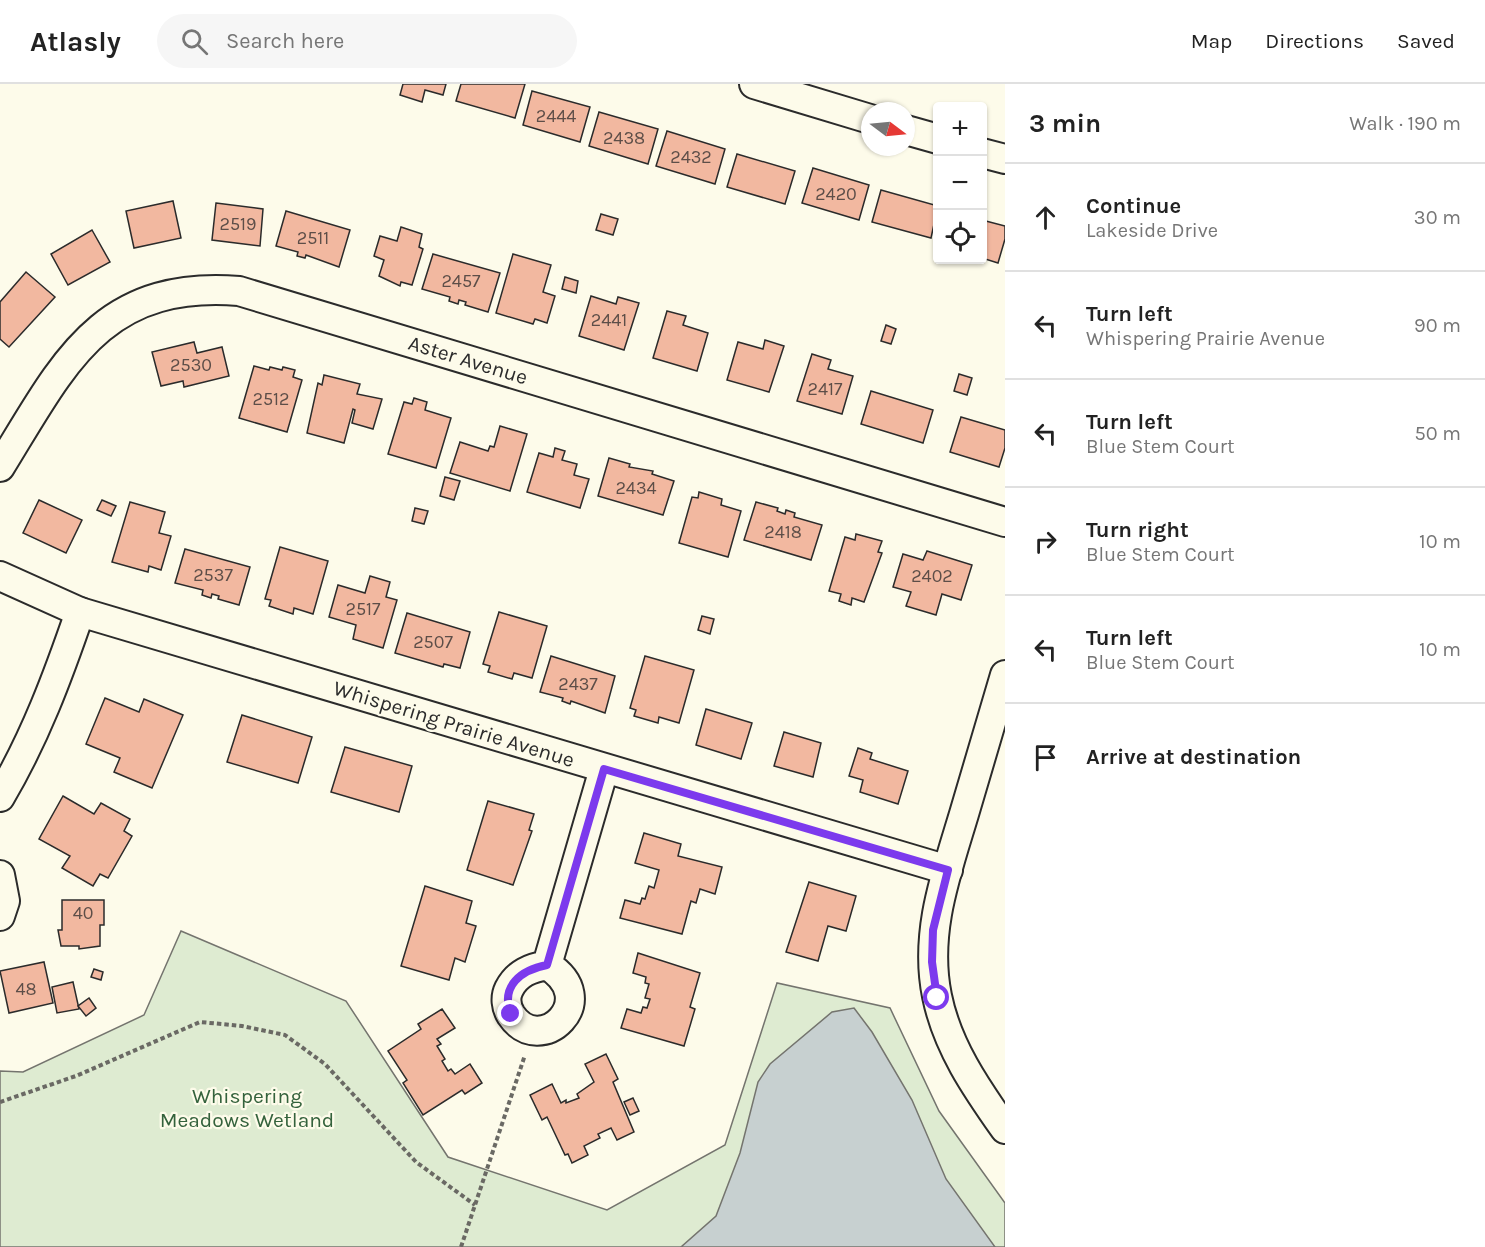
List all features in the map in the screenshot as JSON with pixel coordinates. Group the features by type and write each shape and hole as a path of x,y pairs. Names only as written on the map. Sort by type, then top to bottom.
{"street":[{"path":"754,84 861,116"},
{"path":"915,133 933,138"},
{"path":"987,154 1005,159"},
{"name":"Aster Avenue","path":"0,467 61,369 84,341 111,318 138,304 172,292 208,288 239,291 1005,522"},
{"name":"Whispering Prairie Avenue","path":"0,576 80,612 948,870"},
{"path":"0,797 20,763 54,689 80,612"},
{"path":"1005,675 948,870 933,930 932,962 937,998 951,1040 971,1080 1005,1129"},
{"path":"547,965 604,769"},
{"path":"0,875 5,901 0,916"}],"path":[{"path":"0,1102 76,1076 200,1022 243,1026 285,1035 325,1064 416,1162 475,1205"},
{"path":"461,1247 525,1054"}],"green space":[{"name":"Whispering Meadows Wetland","path":"181,931 346,1001 448,1157 607,1210 725,1145 777,983 890,1008 939,1111 1005,1203 1005,1247 0,1247 0,1071 23,1072 144,1015"}],"shaded area":[{"path":"854,1008 872,1032 912,1100 946,1179 995,1247 681,1247 716,1216 740,1153 758,1082 770,1064 832,1012"}],"building":[{"path":"403,84 446,84 443,95 425,90 422,102 400,95"},
{"path":"461,84 525,84 515,118 456,101"},
{"path":"532,91 590,107 580,142 523,125"},
{"path":"599,112 658,129 648,164 589,146"},
{"path":"667,131 725,149 715,184 656,166"},
{"path":"737,154 795,171 785,204 727,187"},
{"path":"813,168 869,185 859,220 802,203"},
{"path":"881,190 933,205 931,238 872,222"},
{"path":"173,201 181,238 134,248 126,211"},
{"path":"216,203 263,209 260,246 212,240"},
{"path":"286,211 350,230 339,267 306,255 305,258 297,256 298,252 276,246"},
{"path":"601,214 618,219 613,235 596,230"},
{"path":"987,221 1005,226 1005,239 998,263 987,260"},
{"path":"401,227 422,234 419,247 423,249 412,285 401,282 400,286 379,276 384,260 374,256 380,236 397,241"},
{"path":"92,230 110,262 68,285 51,254"},
{"path":"433,254 500,273 488,312 465,305 466,302 459,300 458,304 449,301 450,297 422,289"},
{"path":"513,254 551,265 543,292 555,296 547,323 535,319 533,324 496,313"},
{"path":"26,272 55,297 9,347 0,339 0,302"},
{"path":"565,277 578,281 576,293 562,289"},
{"path":"591,296 616,304 618,297 639,303 624,350 579,336"},
{"path":"667,311 686,316 683,325 708,333 697,371 653,358"},
{"path":"886,325 896,329 891,344 881,341"},
{"path":"765,340 784,346 769,392 727,380 738,342 763,349"},
{"path":"194,342 197,353 222,347 229,376 184,387 183,381 161,386 152,352"},
{"path":"812,354 831,360 828,369 853,376 842,414 797,401"},
{"path":"254,366 269,370 270,367 282,370 283,367 295,370 293,377 302,380 287,432 239,418"},
{"path":"959,374 972,378 967,395 954,391"},
{"path":"324,375 360,384 357,394 382,399 373,429 352,423 355,410 353,409 344,443 307,433 318,383 322,385"},
{"path":"871,391 933,410 923,443 861,424"},
{"path":"414,398 427,402 425,410 451,418 436,468 388,454 404,402 412,404"},
{"path":"961,417 1005,430 1005,448 999,467 950,452"},
{"path":"500,426 527,434 510,491 450,473 460,442 488,451 490,446 494,447"},
{"path":"555,448 565,451 562,460 577,464 574,475 589,479 580,508 527,492 539,453 553,457"},
{"path":"609,458 630,464 629,467 653,471 652,474 674,481 663,515 598,496"},
{"path":"445,477 460,481 454,500 440,496"},
{"path":"699,492 722,499 721,505 741,511 728,557 679,543 692,497 698,498"},
{"path":"39,500 82,520 66,553 23,533"},
{"path":"102,500 116,506 111,516 97,510"},
{"path":"130,502 165,512 159,533 171,536 161,570 149,566 148,572 112,562"},
{"path":"756,502 778,508 777,511 785,514 786,510 795,513 794,517 822,525 811,560 744,540"},
{"path":"415,508 428,511 424,524 412,521"},
{"path":"856,534 882,541 878,552 882,553 864,602 852,598 851,605 839,601 841,594 829,591 845,537 855,540"},
{"path":"280,547 328,561 313,614 294,608 293,614 269,606 271,600 265,599"},
{"path":"185,549 250,567 239,605 218,599 219,596 212,594 211,598 202,595 203,590 175,583"},
{"path":"927,551 972,565 961,600 942,594 936,615 906,606 911,592 893,587 903,554 923,560"},
{"path":"370,576 390,582 386,597 397,600 383,648 353,639 356,625 329,617 338,585 365,593"},
{"path":"499,612 547,626 532,678 514,673 512,679 488,672 490,666 483,664"},
{"path":"407,613 470,632 460,668 444,664 443,667 395,653"},
{"path":"702,616 714,619 710,634 698,630"},
{"path":"551,656 615,676 605,713 571,701 570,704 562,701 563,698 540,692"},
{"path":"645,656 694,670 679,723 659,717 658,723 634,716 636,710 630,708"},
{"path":"105,698 139,712 144,699 183,715 152,788 114,772 120,758 86,744"},
{"path":"706,709 752,723 741,759 696,745"},
{"path":"242,715 312,737 298,783 227,762"},
{"path":"784,732 821,743 813,777 774,766"},
{"path":"345,747 412,766 399,812 331,792"},
{"path":"858,748 872,753 870,759 908,771 898,804 860,792 863,780 849,776"},
{"path":"63,796 94,814 101,803 130,819 124,831 132,836 108,878 100,874 93,886 62,868 70,856 39,839"},
{"path":"488,801 534,814 529,830 532,831 513,885 467,870"},
{"path":"644,833 681,844 678,856 722,867 715,894 700,889 696,903 691,901 682,934 620,918 625,900 640,904 642,898 645,899 649,886 654,888 659,870 635,863"},
{"path":"809,882 856,896 846,931 828,926 818,961 786,952"},
{"path":"425,886 472,901 466,923 476,926 465,962 455,958 449,980 401,966"},
{"path":"62,900 104,900 104,925 100,925 100,946 79,949 79,946 61,946 58,930 62,930"},
{"path":"638,953 700,973 690,1007 695,1009 684,1046 621,1028 627,1009 641,1013 643,1007 647,1008 650,999 645,998 649,984 645,983 646,977 633,973"},
{"path":"44,962 53,1003 9,1013 0,971"},
{"path":"94,969 103,972 101,980 91,977"},
{"path":"73,982 79,1009 57,1013 52,987"},
{"path":"89,998 96,1008 86,1016 78,1006"},
{"path":"442,1009 455,1028 437,1039 441,1044 437,1046 445,1059 442,1061 448,1071 451,1069 455,1074 470,1064 482,1083 465,1094 462,1090 423,1115 403,1083 407,1080 388,1051 421,1029 418,1024"},
{"path":"606,1054 618,1079 613,1082 634,1132 617,1140 611,1128 598,1134 600,1138 584,1146 588,1155 572,1163 568,1154 565,1155 547,1117 542,1120 530,1095 552,1084 561,1103 579,1098 577,1094 594,1082 585,1064"},
{"path":"633,1098 639,1111 630,1115 624,1102"}],"route":[{"path":"511,1014 507,1004 508,992 513,981 523,972 547,965 604,769 948,870 933,930 932,962 937,998"}]}
